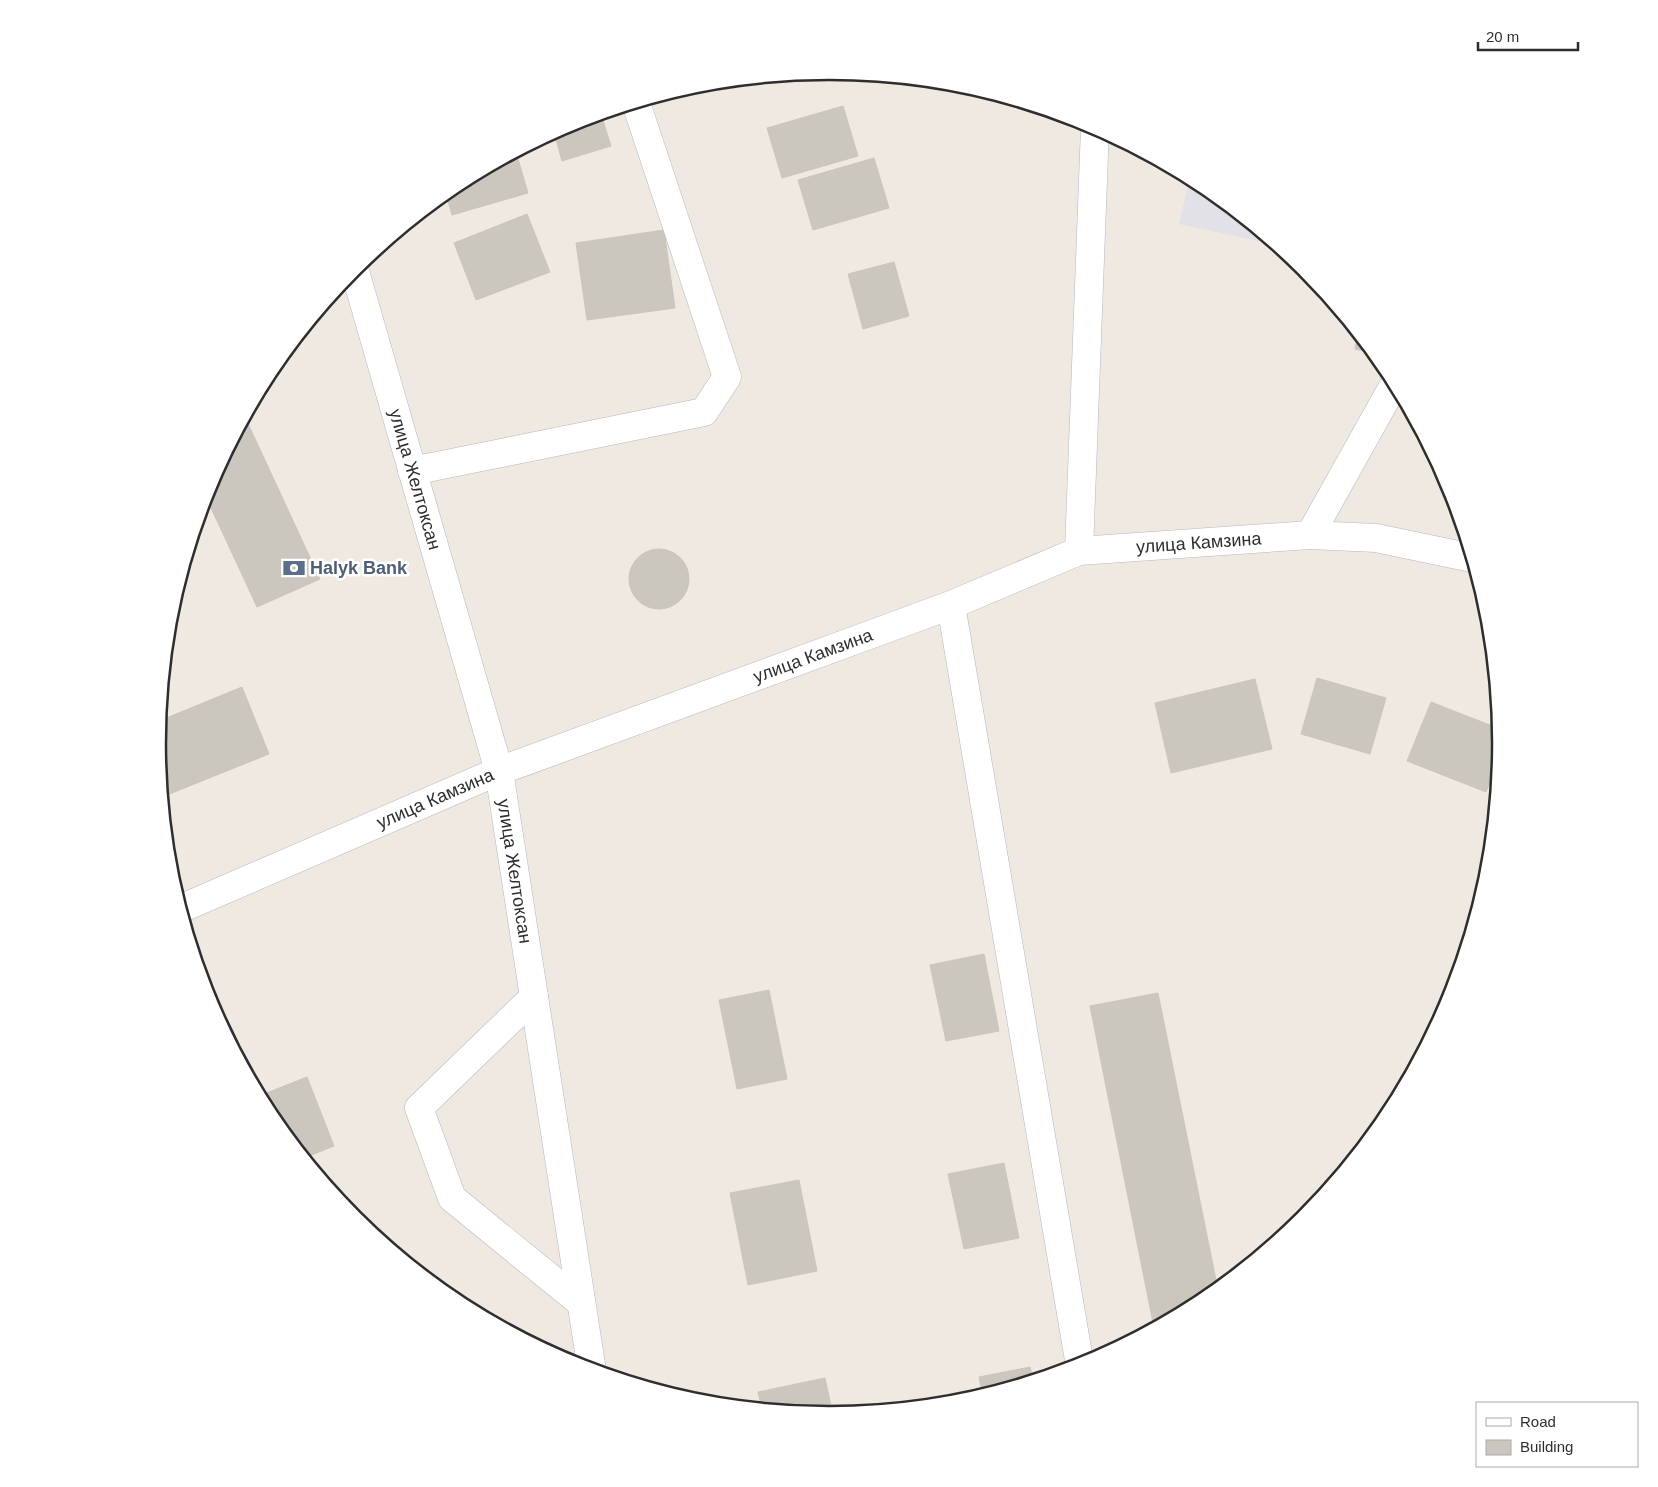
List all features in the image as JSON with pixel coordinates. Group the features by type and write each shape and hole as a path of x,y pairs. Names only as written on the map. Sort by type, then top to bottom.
{"street":[{"path":"412,471 704,412 727,377 638,109"},
{"path":"1079,551 1095,136"},
{"name":"улица Желтоксан","path":"357,278 499,771 591,1362"},
{"path":"1310,535 1391,391"},
{"name":"улица Камзина","path":"186,906 499,771 951,605 1079,551 1310,535 1376,538 1465,557"},
{"path":"951,605 1079,1358"},
{"path":"534,997 419,1108 452,1198 581,1303"}],"shaded area":[{"path":"1188,186 1233,217 1262,242 1179,224"}],"building":[{"path":"843,106 858,156 782,178 767,128"},
{"path":"603,120 611,146 562,161 556,139"},
{"path":"518,158 528,193 452,215 448,201"},
{"path":"874,158 889,208 813,230 798,180"},
{"path":"527,214 550,272 476,300 454,243"},
{"path":"664,230 675,308 587,320 576,243"},
{"path":"894,262 909,316 863,329 848,274"},
{"path":"1356,342 1363,351 1355,349"},
{"path":"248,423 320,579 257,607 210,506 234,450"},
{"path":"653,549 665,549 681,557 687,567 689,579 687,591 681,601 665,609 653,609 637,601 629,585 629,573 637,557"},
{"path":"1317,678 1386,698 1370,754 1301,734"},
{"path":"1255,679 1272,749 1171,773 1155,703"},
{"path":"242,687 269,754 168,795 167,718"},
{"path":"1431,702 1492,726 1491,779 1486,792 1407,761"},
{"path":"984,954 999,1031 946,1041 930,965"},
{"path":"769,990 787,1079 737,1089 719,1000"},
{"path":"1158,993 1216,1282 1153,1322 1090,1006"},
{"path":"307,1077 334,1146 310,1156 265,1093"},
{"path":"1004,1163 1019,1238 964,1249 948,1174"},
{"path":"799,1180 817,1271 748,1285 730,1193"},
{"path":"1030,1367 1032,1375 981,1389 979,1377"},
{"path":"825,1378 831,1407 786,1406 761,1403 758,1392"}],"place":[{"name":"Halyk Bank","path":"294,568"}]}
